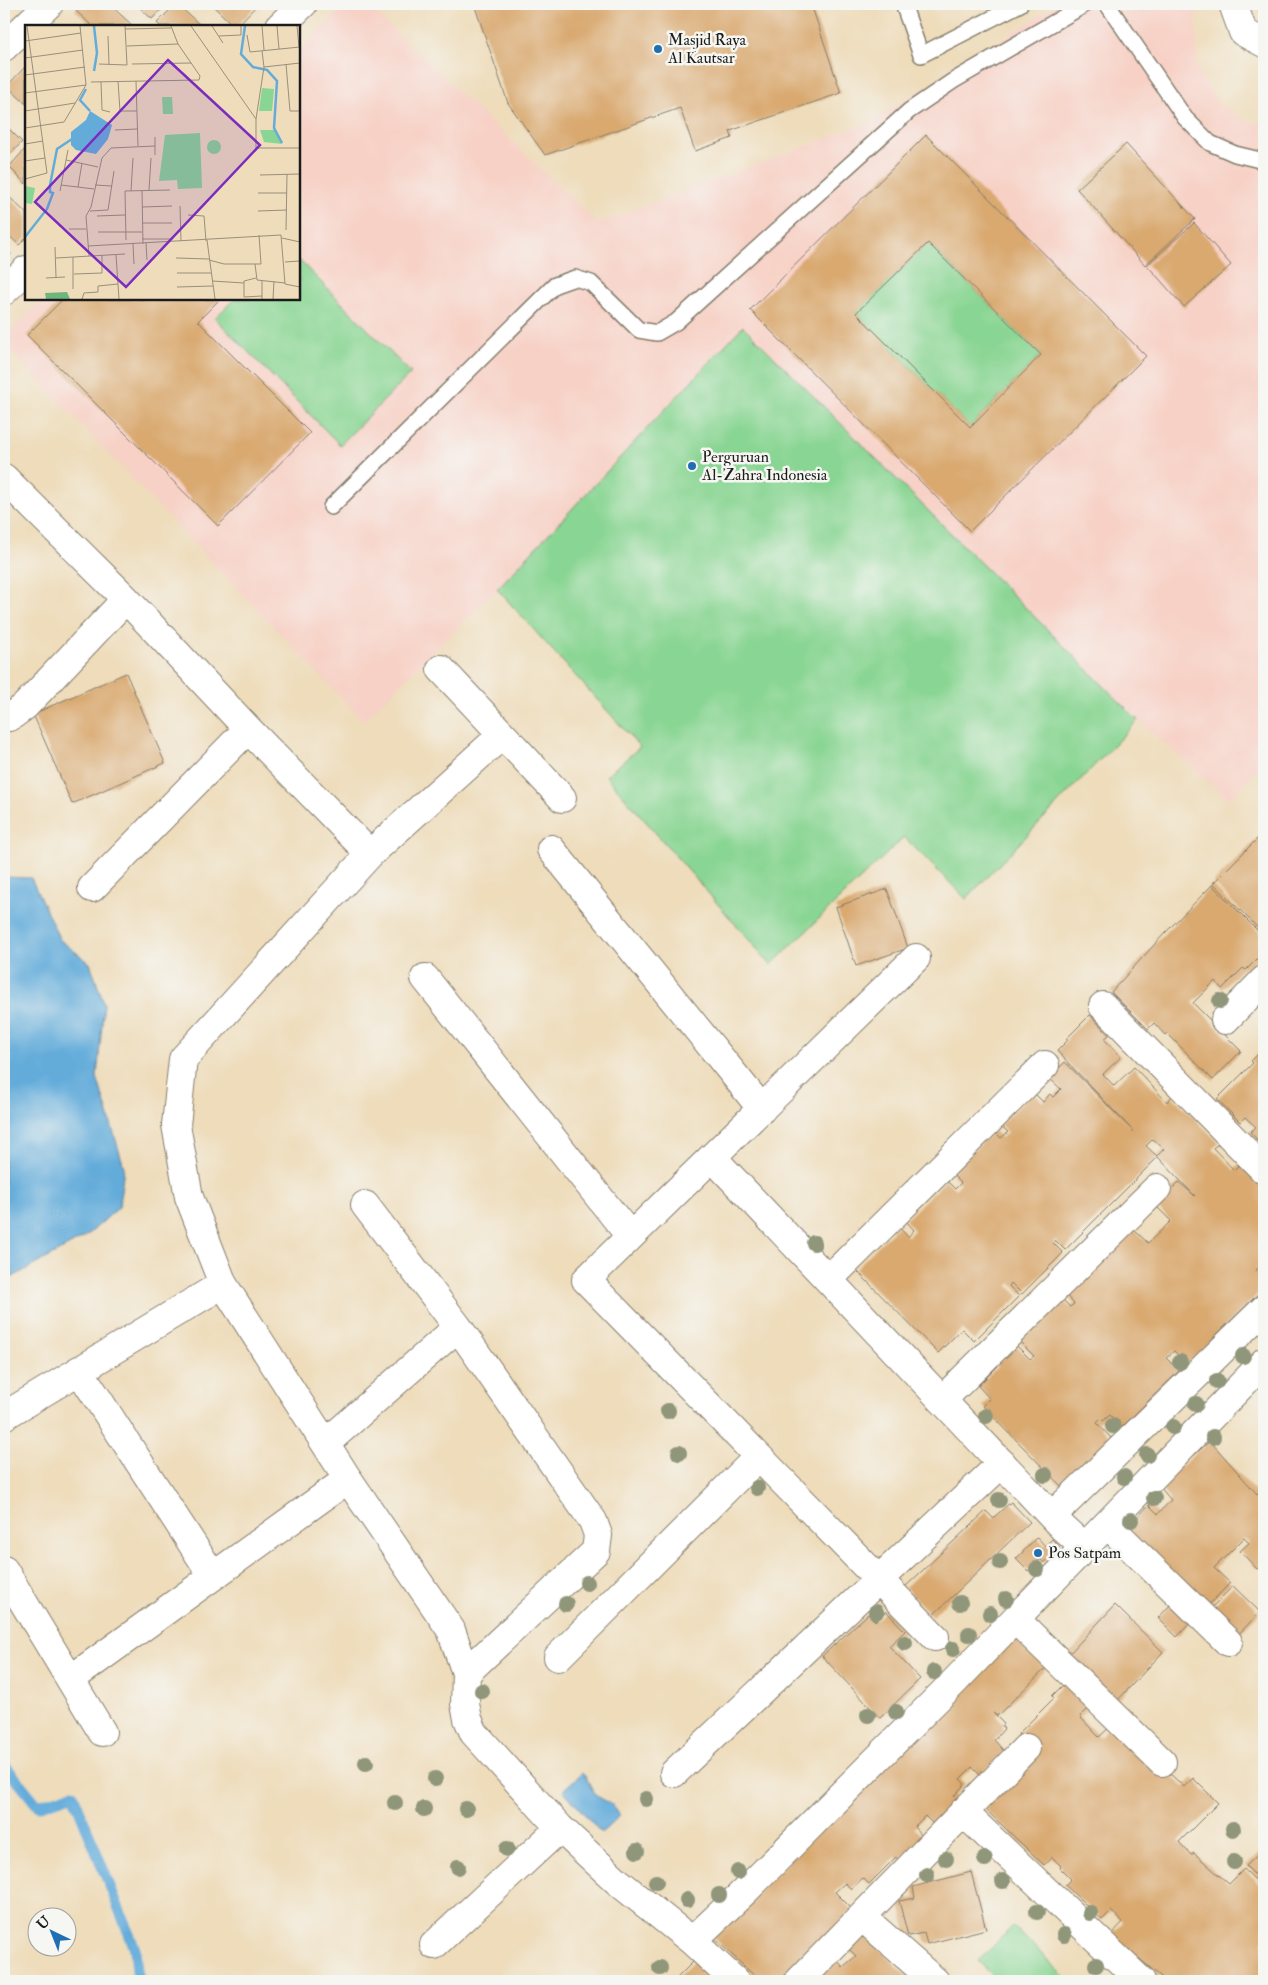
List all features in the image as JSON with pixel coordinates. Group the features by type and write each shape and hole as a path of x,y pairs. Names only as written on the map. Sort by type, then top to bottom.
{"street":[{"path":"27,25 49,4"},
{"path":"281,25 303,4"},
{"path":"1233,4 1243,32 1264,43"},
{"path":"4,47 25,27"},
{"path":"4,292 25,271"},
{"path":"4,478 126,599 248,729 370,854"},
{"path":"4,716 10,717 25,706 126,599"},
{"path":"441,669 562,798"},
{"path":"92,888 248,729"},
{"path":"502,735 370,854 183,1059 176,1125 189,1197 223,1284 348,1479 451,1630 466,1673 465,1704 468,1719 474,1733 560,1828 617,1881 692,1941 735,1981"},
{"path":"550,849 762,1108"},
{"path":"916,958 586,1280 935,1637"},
{"path":"425,978 630,1236"},
{"path":"1225,1020 1264,980"},
{"path":"1103,1006 1264,1170"},
{"path":"829,1279 1045,1065"},
{"path":"712,1157 1052,1516 1085,1548"},
{"path":"942,1400 1156,1188"},
{"path":"365,1205 458,1327 592,1522 598,1535 596,1551 466,1673"},
{"path":"4,1416 223,1284"},
{"path":"1052,1516 1264,1309"},
{"path":"326,1443 458,1327"},
{"path":"692,1941 754,1882 1015,1619 1264,1362"},
{"path":"79,1370 213,1576"},
{"path":"558,1657 758,1457"},
{"path":"674,1773 1002,1463"},
{"path":"71,1679 348,1479"},
{"path":"1107,1524 1228,1642"},
{"path":"4,1570 102,1732"},
{"path":"1015,1619 1162,1762"},
{"path":"799,1981 1026,1748"},
{"path":"964,1812 1141,1981"},
{"path":"434,1945 560,1828"},
{"path":"862,1917 935,1981"}],"lane":[{"path":"903,4 921,55 1020,4"},
{"path":"331,507 555,285 575,278 592,283 639,330 657,333 676,322 909,111 962,76 1086,4"},
{"path":"1107,4 1184,118 1210,143 1235,154 1264,160"}],"shaded area":[{"name":"Perguruan Al-Zahra Indonesia","path":"347,4 366,4 598,223 871,122 1057,4 1196,4 1197,69 1217,103 1248,121 1264,125 1264,763 1228,800 1138,720 966,899 904,837 771,965 606,776 640,747 497,589 363,721 4,344 4,336 42,300 300,300 300,50"}],"green space":[{"path":"928,243 1041,355 970,427 856,313"},
{"path":"300,261 411,373 340,445 215,318 233,300 300,300"},
{"path":"743,326 1138,720 966,899 904,837 771,965 606,776 640,747 497,589"},
{"path":"1013,1926 1069,1981 998,1981 978,1961"}],"water":[{"path":"4,877 31,878 60,940 90,963 104,1004 97,1077 124,1167 119,1207 88,1235 4,1282"},
{"path":"582,1773 587,1778 595,1794 612,1805 620,1816 601,1833 563,1790"}],"building":[{"path":"80,4 109,4 132,25 91,25 75,10"},
{"path":"136,4 166,4 152,19"},
{"path":"177,4 200,25 159,25 157,23"},
{"path":"211,4 252,4 255,7 238,25 233,25"},
{"name":"Masjid Raya Al Kautsar","path":"474,4 811,4 841,93 730,131 732,138 695,151 680,108 545,155 508,103"},
{"path":"25,67 25,103 7,86"},
{"path":"4,124 22,142 4,161"},
{"path":"926,135 1146,356 970,531 750,310","holes":["928,243 1041,355 970,427 856,313"]},
{"path":"1126,144 1195,219 1145,265 1077,189"},
{"path":"25,149 25,183 9,167"},
{"path":"4,192 25,212 25,239 19,245 4,231"},
{"path":"1194,223 1231,265 1184,307 1147,265"},
{"path":"4,247 11,254 4,262"},
{"path":"62,300 219,300 198,321 310,433 218,526 27,335"},
{"path":"126,673 165,763 72,804 33,714"},
{"path":"1264,834 1264,934 1213,883"},
{"path":"1212,885 1264,937 1264,952 1246,970 1243,968 1222,989 1215,981 1193,1003 1241,1051 1213,1080 1167,1033 1165,1035 1154,1023 1148,1029 1111,992"},
{"path":"887,889 908,948 856,966 836,907"},
{"path":"1090,1015 1109,1035 1104,1039 1121,1057 1103,1074 1114,1086 1134,1067 1167,1102 1172,1096 1219,1143 1213,1148 1234,1170 1240,1164 1264,1188 1264,1269 1261,1265 1256,1270 1264,1278 1264,1288 1187,1364 1174,1351 1166,1358 1179,1371 1122,1427 1110,1415 1103,1421 1101,1419 1097,1423 1111,1438 1062,1487 983,1406 990,1399 978,1386 998,1366 996,1364 1016,1345 1030,1359 1034,1356 1020,1342 1043,1320 1061,1298 1070,1307 1074,1304 1065,1294 1132,1228 1148,1243 1171,1221 1155,1205 1179,1182 1195,1196 1158,1157 1065,1250 1055,1240 1053,1243 1063,1253 1022,1294 1011,1283 1009,1286 1019,1296 974,1341 962,1329 938,1353 855,1269 898,1226 908,1237 914,1230 905,1220 946,1180 955,1189 961,1183 951,1173 994,1131 1001,1138 1008,1132 1000,1125 1033,1092 1043,1102 1050,1094 1053,1097 1061,1089 1049,1078 1065,1062 1134,1132 1057,1051 1068,1040 1066,1039","holes":["1153,1139 1164,1149 1157,1156 1146,1146"]},
{"path":"1264,1048 1264,1147 1250,1132 1256,1127 1245,1117 1240,1122 1217,1099 1253,1063 1251,1061"},
{"path":"1210,1441 1257,1494 1264,1487 1264,1563 1257,1569 1240,1551 1249,1543 1244,1538 1214,1568 1230,1583 1195,1619 1125,1531 1149,1505 1158,1514 1171,1500 1159,1486"},
{"path":"1011,1502 1030,1522 932,1616 905,1587 986,1511 993,1518"},
{"name":"Pos Satpam","path":"1037,1537 1045,1546 1052,1539 1060,1547 1044,1563 1040,1559 1028,1571 1016,1559"},
{"path":"1233,1586 1260,1612 1234,1639 1207,1612"},
{"path":"1173,1602 1192,1621 1177,1637 1158,1618"},
{"path":"1115,1605 1163,1652 1116,1702 1067,1656"},
{"path":"886,1611 905,1631 889,1646 920,1679 880,1718 822,1656 868,1614 875,1621"},
{"path":"1018,1631 1050,1664 997,1716 993,1713 1004,1724 1002,1726 1004,1729 994,1740 1004,1751 980,1775 972,1767 960,1779 965,1784 954,1796 959,1801 933,1824 925,1816 914,1827 923,1837 899,1860 896,1857 869,1884 863,1878 851,1889 845,1883 835,1892 852,1909 807,1957 805,1955 779,1981 760,1981 713,1937"},
{"path":"1067,1681 1091,1706 1080,1717 1099,1737 1110,1727 1162,1766 1184,1787 1193,1778 1218,1803 1179,1842 1191,1855 1194,1853 1229,1884 1244,1869 1264,1889 1264,1981 1166,1981 1111,1935 1123,1922 1111,1911 1102,1920 1065,1885 1071,1879 1052,1857 1044,1865 985,1809 1038,1754 1018,1734 1054,1698 1052,1696"},
{"path":"1264,1849 1264,1884 1246,1866"},
{"path":"971,1872 986,1929 927,1944 924,1933 908,1936 899,1901 915,1898 913,1887"},
{"path":"863,1933 912,1981 812,1981 837,1960 843,1967 856,1956 848,1948"},
{"path":"694,1961 715,1981 674,1981"}],"waterway":[{"path":"4,1764 38,1806 73,1794 135,1949 138,1981"}],"place":[{"name":"Masjid Raya Al Kautsar","path":"658,49"},
{"name":"Perguruan Al-Zahra Indonesia","path":"692,466"},
{"name":"Pos Satpam","path":"1038,1553"}]}
